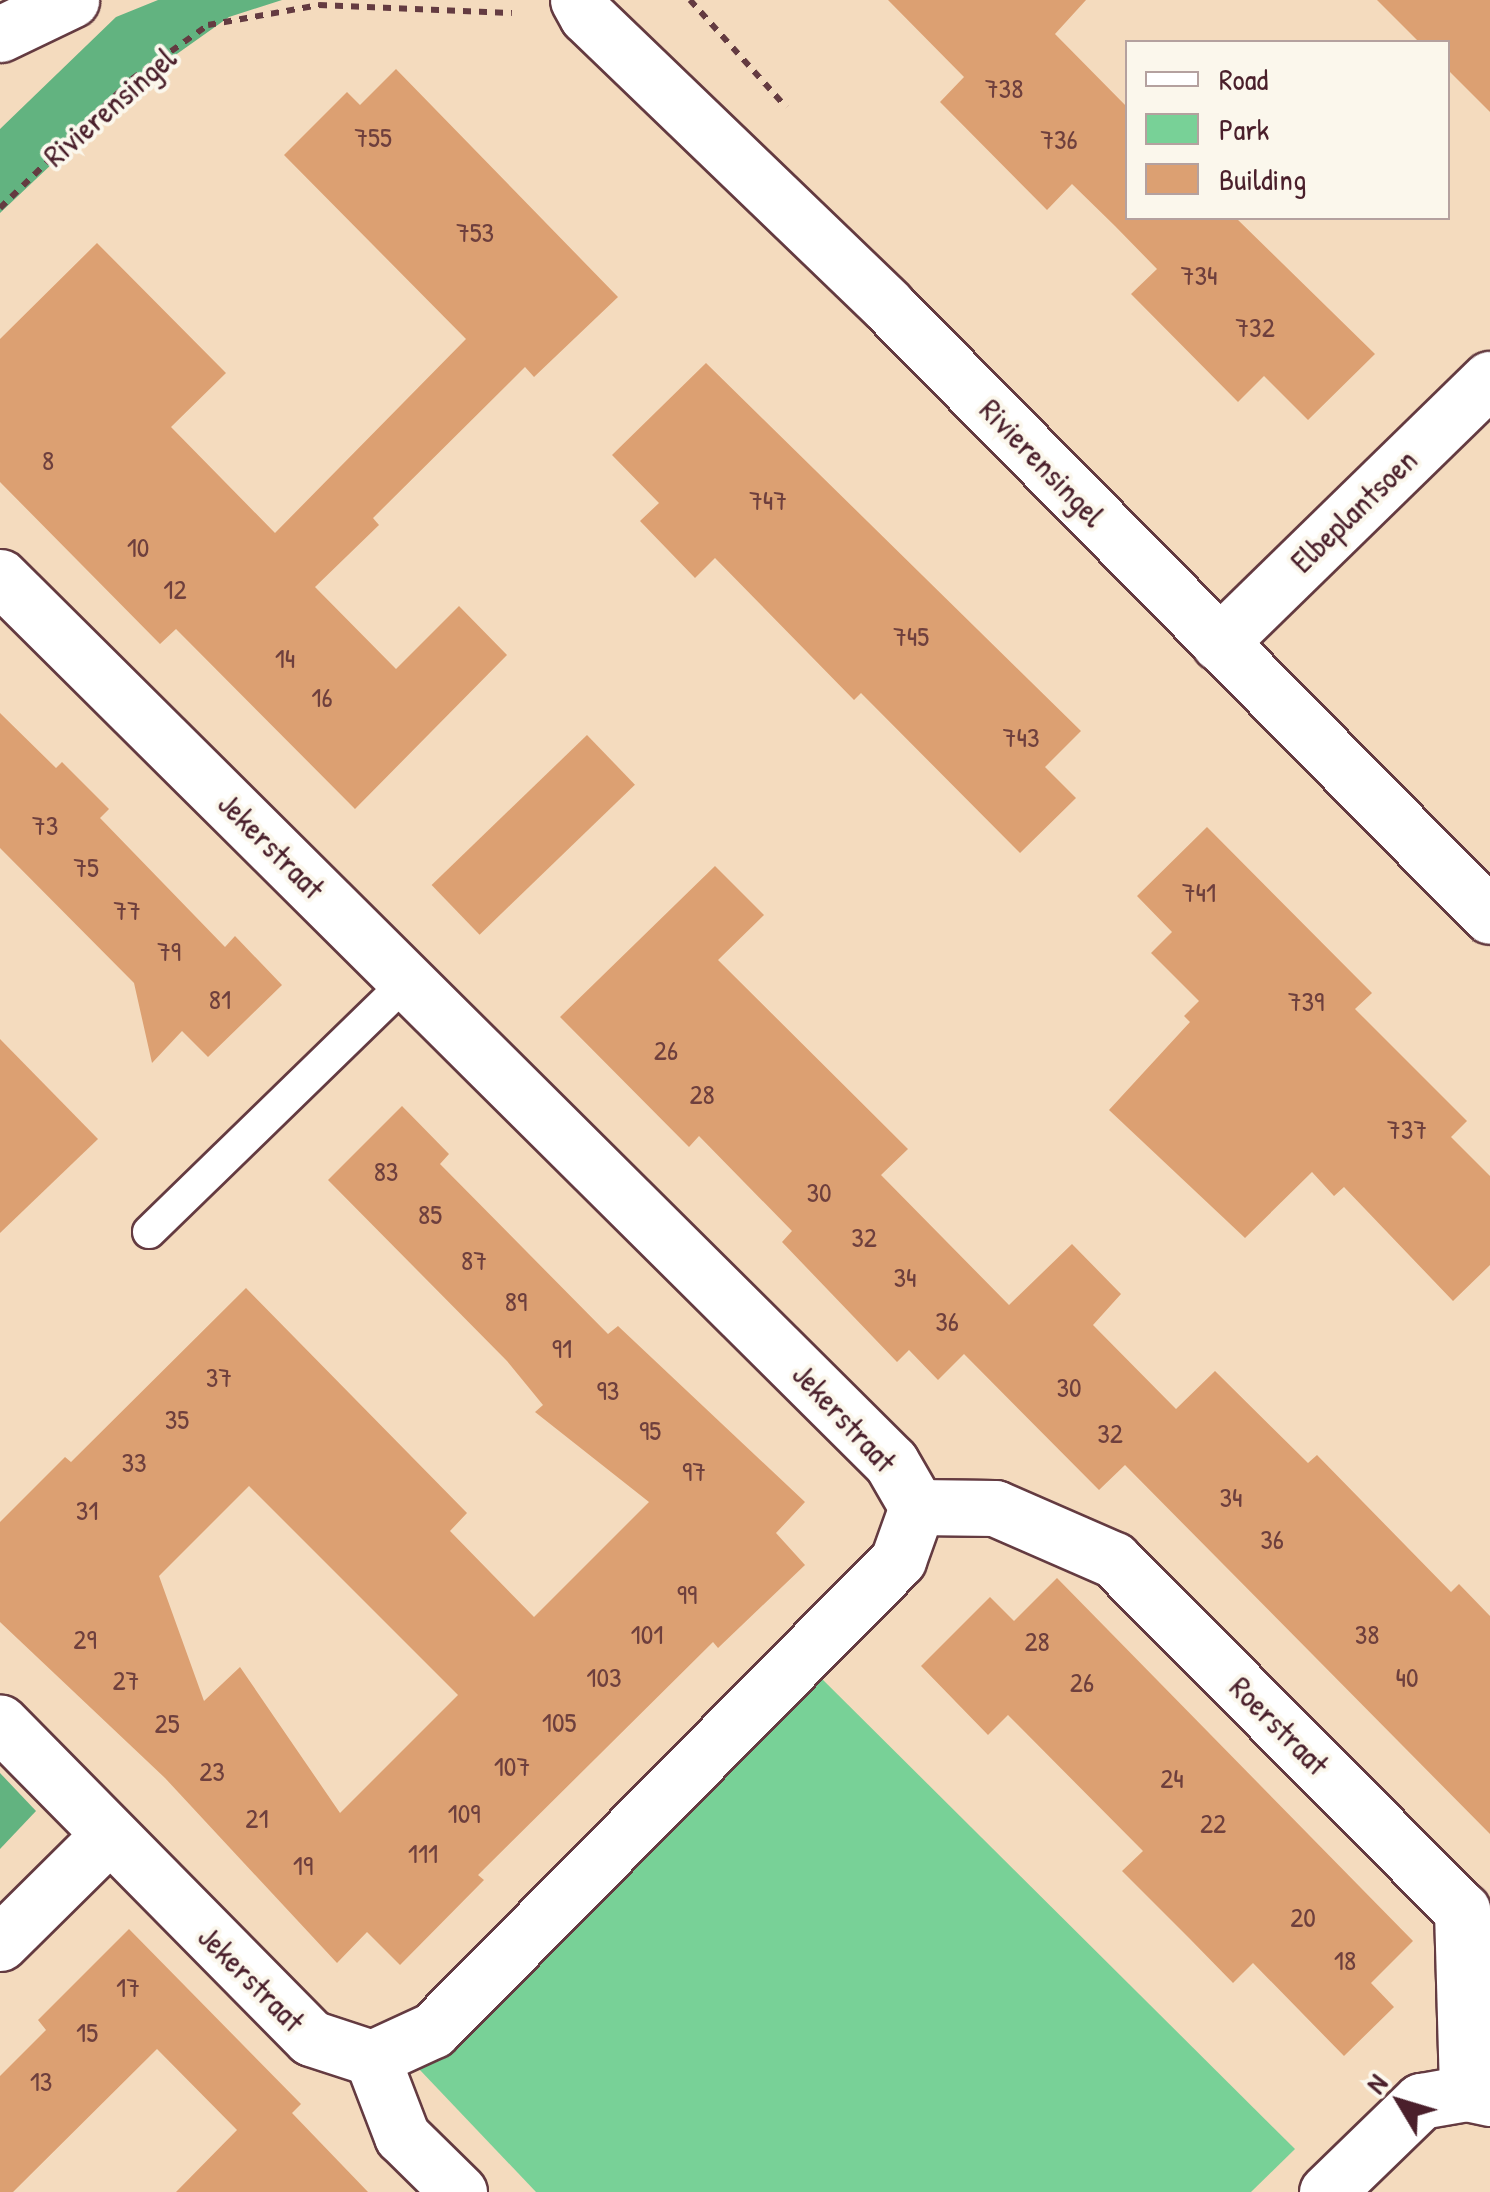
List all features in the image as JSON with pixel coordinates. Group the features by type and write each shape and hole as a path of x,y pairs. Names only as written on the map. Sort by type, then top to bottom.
{"street":[{"path":"0,34 25,0"},
{"path":"0,34 71,0"},
{"name":"Rivierensingel","path":"571,5 887,306 1490,916"},
{"name":"Elbeplantsoen","path":"1219,643 1490,379"},
{"name":"Jekerstraat","path":"0,576 892,1462 917,1507 898,1560 844,1615 433,2030 372,2058 310,2038 0,1723"},
{"name":"Roerstraat","path":"917,1507 996,1508 1114,1560 1462,1910 1478,2096 1421,2100 1327,2192"},
{"path":"0,1943 109,1835"},
{"path":"372,2058 402,2136 458,2192"}],"lane":[{"path":"149,1232 408,981"}],"path":[{"name":"Rivierensingel","path":"0,208 132,79 208,25 319,2 571,5"}],"green space":[{"path":"158,0 282,0 229,17 143,78 0,213 0,129 116,17"},
{"path":"812,1669 1295,2149 1251,2192 536,2192 419,2069"},
{"path":"0,1773 36,1811 0,1849"}],"building":[{"path":"888,0 1086,0 1055,34 1125,105 1125,220 1238,220 1375,354 1308,420 1264,376 1238,402 1131,294 1157,269 1115,226 1072,184 1047,210 940,102 964,77"},
{"path":"1377,0 1490,0 1490,112 1450,72 1450,40 1417,40"},
{"path":"396,69 618,297 534,377 525,367 373,518 379,525 315,587 396,669 459,606 507,655 355,809 176,629 160,644 0,482 0,339 97,243 226,373 171,427 275,533 466,339 284,155 347,92 360,105"},
{"path":"706,363 1081,731 1045,767 1076,798 1020,853 861,693 854,700 715,558 695,578 640,521 659,503 612,455"},
{"path":"0,713 56,768 62,762 109,809 100,818 225,947 235,936 282,985 208,1057 182,1031 152,1063 134,983 0,848"},
{"path":"587,735 635,785 480,935 432,885"},
{"path":"1207,827 1372,993 1355,1009 1467,1121 1451,1137 1490,1176 1490,1265 1453,1301 1344,1187 1334,1196 1312,1172 1245,1238 1109,1110 1190,1022 1184,1016 1199,1001 1151,953 1172,932 1137,896"},
{"path":"715,866 764,915 718,960 908,1149 881,1175 1009,1305 1072,1244 1121,1294 1093,1325 1176,1409 1215,1371 1308,1463 1317,1455 1451,1592 1459,1584 1490,1616 1490,1834 1125,1465 1099,1490 964,1354 938,1380 909,1350 897,1362 782,1242 792,1231 699,1136 689,1147 560,1017"},
{"path":"0,1039 98,1139 0,1233"},
{"path":"402,1106 449,1154 440,1164 608,1334 618,1326 805,1502 776,1533 805,1565 718,1648 713,1642 478,1875 484,1880 400,1965 367,1932 337,1963 165,1778 0,1622 0,1522 65,1457 71,1462 246,1288 467,1513 450,1531 534,1617 649,1502 535,1412 543,1405 507,1361 328,1180","holes":["249,1486 458,1695 340,1813 240,1667 204,1701 159,1576"]},
{"path":"1057,1578 1413,1941 1371,1983 1394,2007 1344,2056 1253,1963 1233,1983 1122,1871 1143,1851 1008,1715 988,1735 921,1666 990,1597 1014,1621"},
{"path":"129,1929 301,2104 292,2113 368,2192 176,2192 237,2130 157,2049 13,2192 0,2192 0,2076 46,2030 38,2020"}]}
